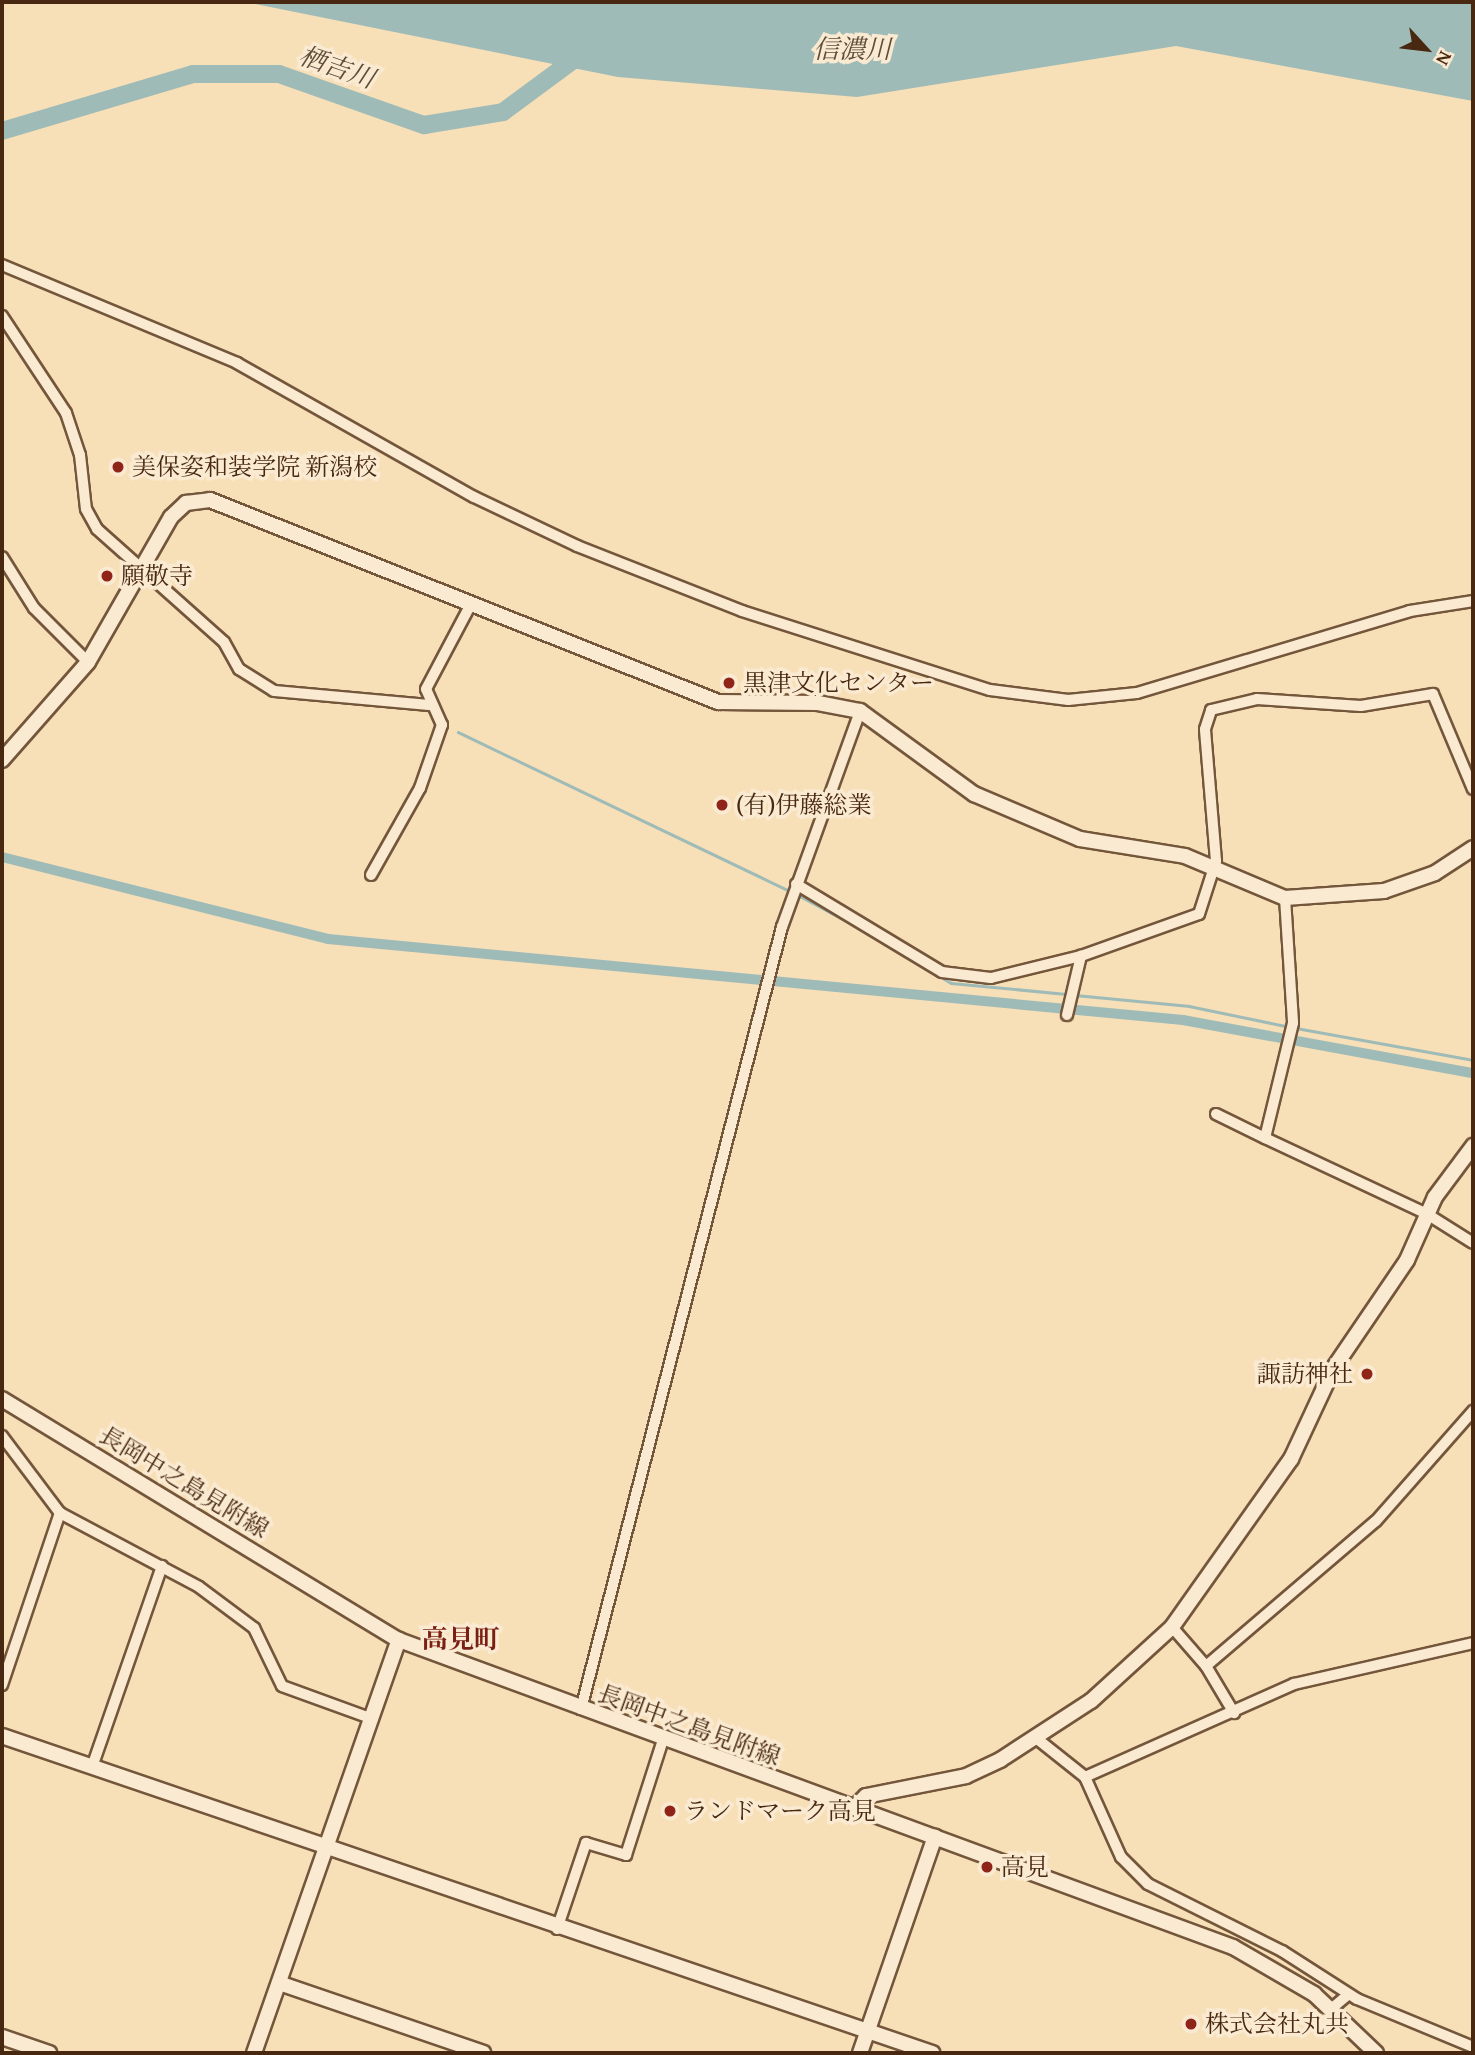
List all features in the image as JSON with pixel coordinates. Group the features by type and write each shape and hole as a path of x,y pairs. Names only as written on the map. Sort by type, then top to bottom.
{"street":[{"path":"2,265 237,363 474,497 577,546 714,601 990,690 1068,699 1137,694 1410,611 1473,601"},
{"path":"2,316 66,413 91,520 111,544 144,565 172,601 225,642 239,669 274,691 429,705"},
{"path":"2,761 88,662 178,509 219,500 470,606 718,702 818,704 860,711 974,794 1080,839 1176,854 1285,898 1384,891 1435,873 1473,848"},
{"path":"2,556 34,608 88,662"},
{"path":"371,875 411,807 442,725 429,705 435,668 470,606"},
{"path":"796,884 953,975 991,978 1081,956 1199,914 1214,869 1206,714 1236,702 1361,706 1433,694 1473,789"},
{"path":"581,1709 796,884 860,711"},
{"path":"1265,1138 1293,1023 1285,898"},
{"path":"1067,1015 1081,956"},
{"path":"1216,1114 1427,1214 1473,1243"},
{"path":"854,1808 866,1796 966,1776 1036,1738 1114,1682 1172,1627 1291,1459 1328,1378 1407,1260 1427,1214 1473,1146"},
{"name":"長岡中之島見附線","path":"4,1404 399,1640 663,1740 1233,1947 1331,2008 1376,2053"},
{"path":"1206,1666 1376,1521 1473,1411"},
{"path":"5,1439 60,1513 162,1566 254,1628 282,1686 370,1718"},
{"path":"2,1451 5,1439"},
{"path":"2,1685 60,1513"},
{"path":"92,1767 162,1566"},
{"path":"1172,1627 1206,1666 1234,1713"},
{"path":"254,2053 399,1640"},
{"path":"1085,1777 1132,1752 1234,1713 1322,1674 1473,1643"},
{"path":"2,1736 558,1929 932,2053"},
{"path":"1036,1738 1085,1777 1121,1857 1137,1875 1349,1994 1473,2047"},
{"path":"558,1929 586,1843 626,1855 663,1740"},
{"path":"860,2053 935,1837"},
{"path":"279,1983 483,2053"},
{"path":"1331,2008 1349,1994"},
{"path":"2,2037 49,2053"}],"water":[{"name":"信濃川","path":"245,2 1473,2 1473,101 1176,46 857,97 618,77"}],"waterway":[{"name":"栖吉川","path":"2,131 193,74 279,74 424,125 503,112 584,52"},
{"path":"458,732 792,892"},
{"path":"2,857 328,939 1183,1020 1473,1073"},
{"path":"798,895 854,925"},
{"path":"890,946 951,983 1068,994"},
{"path":"1075,995 1189,1006 1290,1027"},
{"path":"1296,1028 1473,1060"}],"place":[{"name":"美保姿和装学院 新潟校","path":"118,467"},
{"name":"願敬寺","path":"107,576"},
{"name":"黒津文化センター","path":"729,683"},
{"name":"(有)伊藤総業","path":"722,805"},
{"name":"諏訪神社","path":"1367,1374"},
{"name":"ランドマーク高見","path":"670,1811"},
{"name":"高見","path":"987,1867"},
{"name":"株式会社丸共","path":"1191,2024"}],"district":[{"name":"高見町","path":"461,1639"}]}
